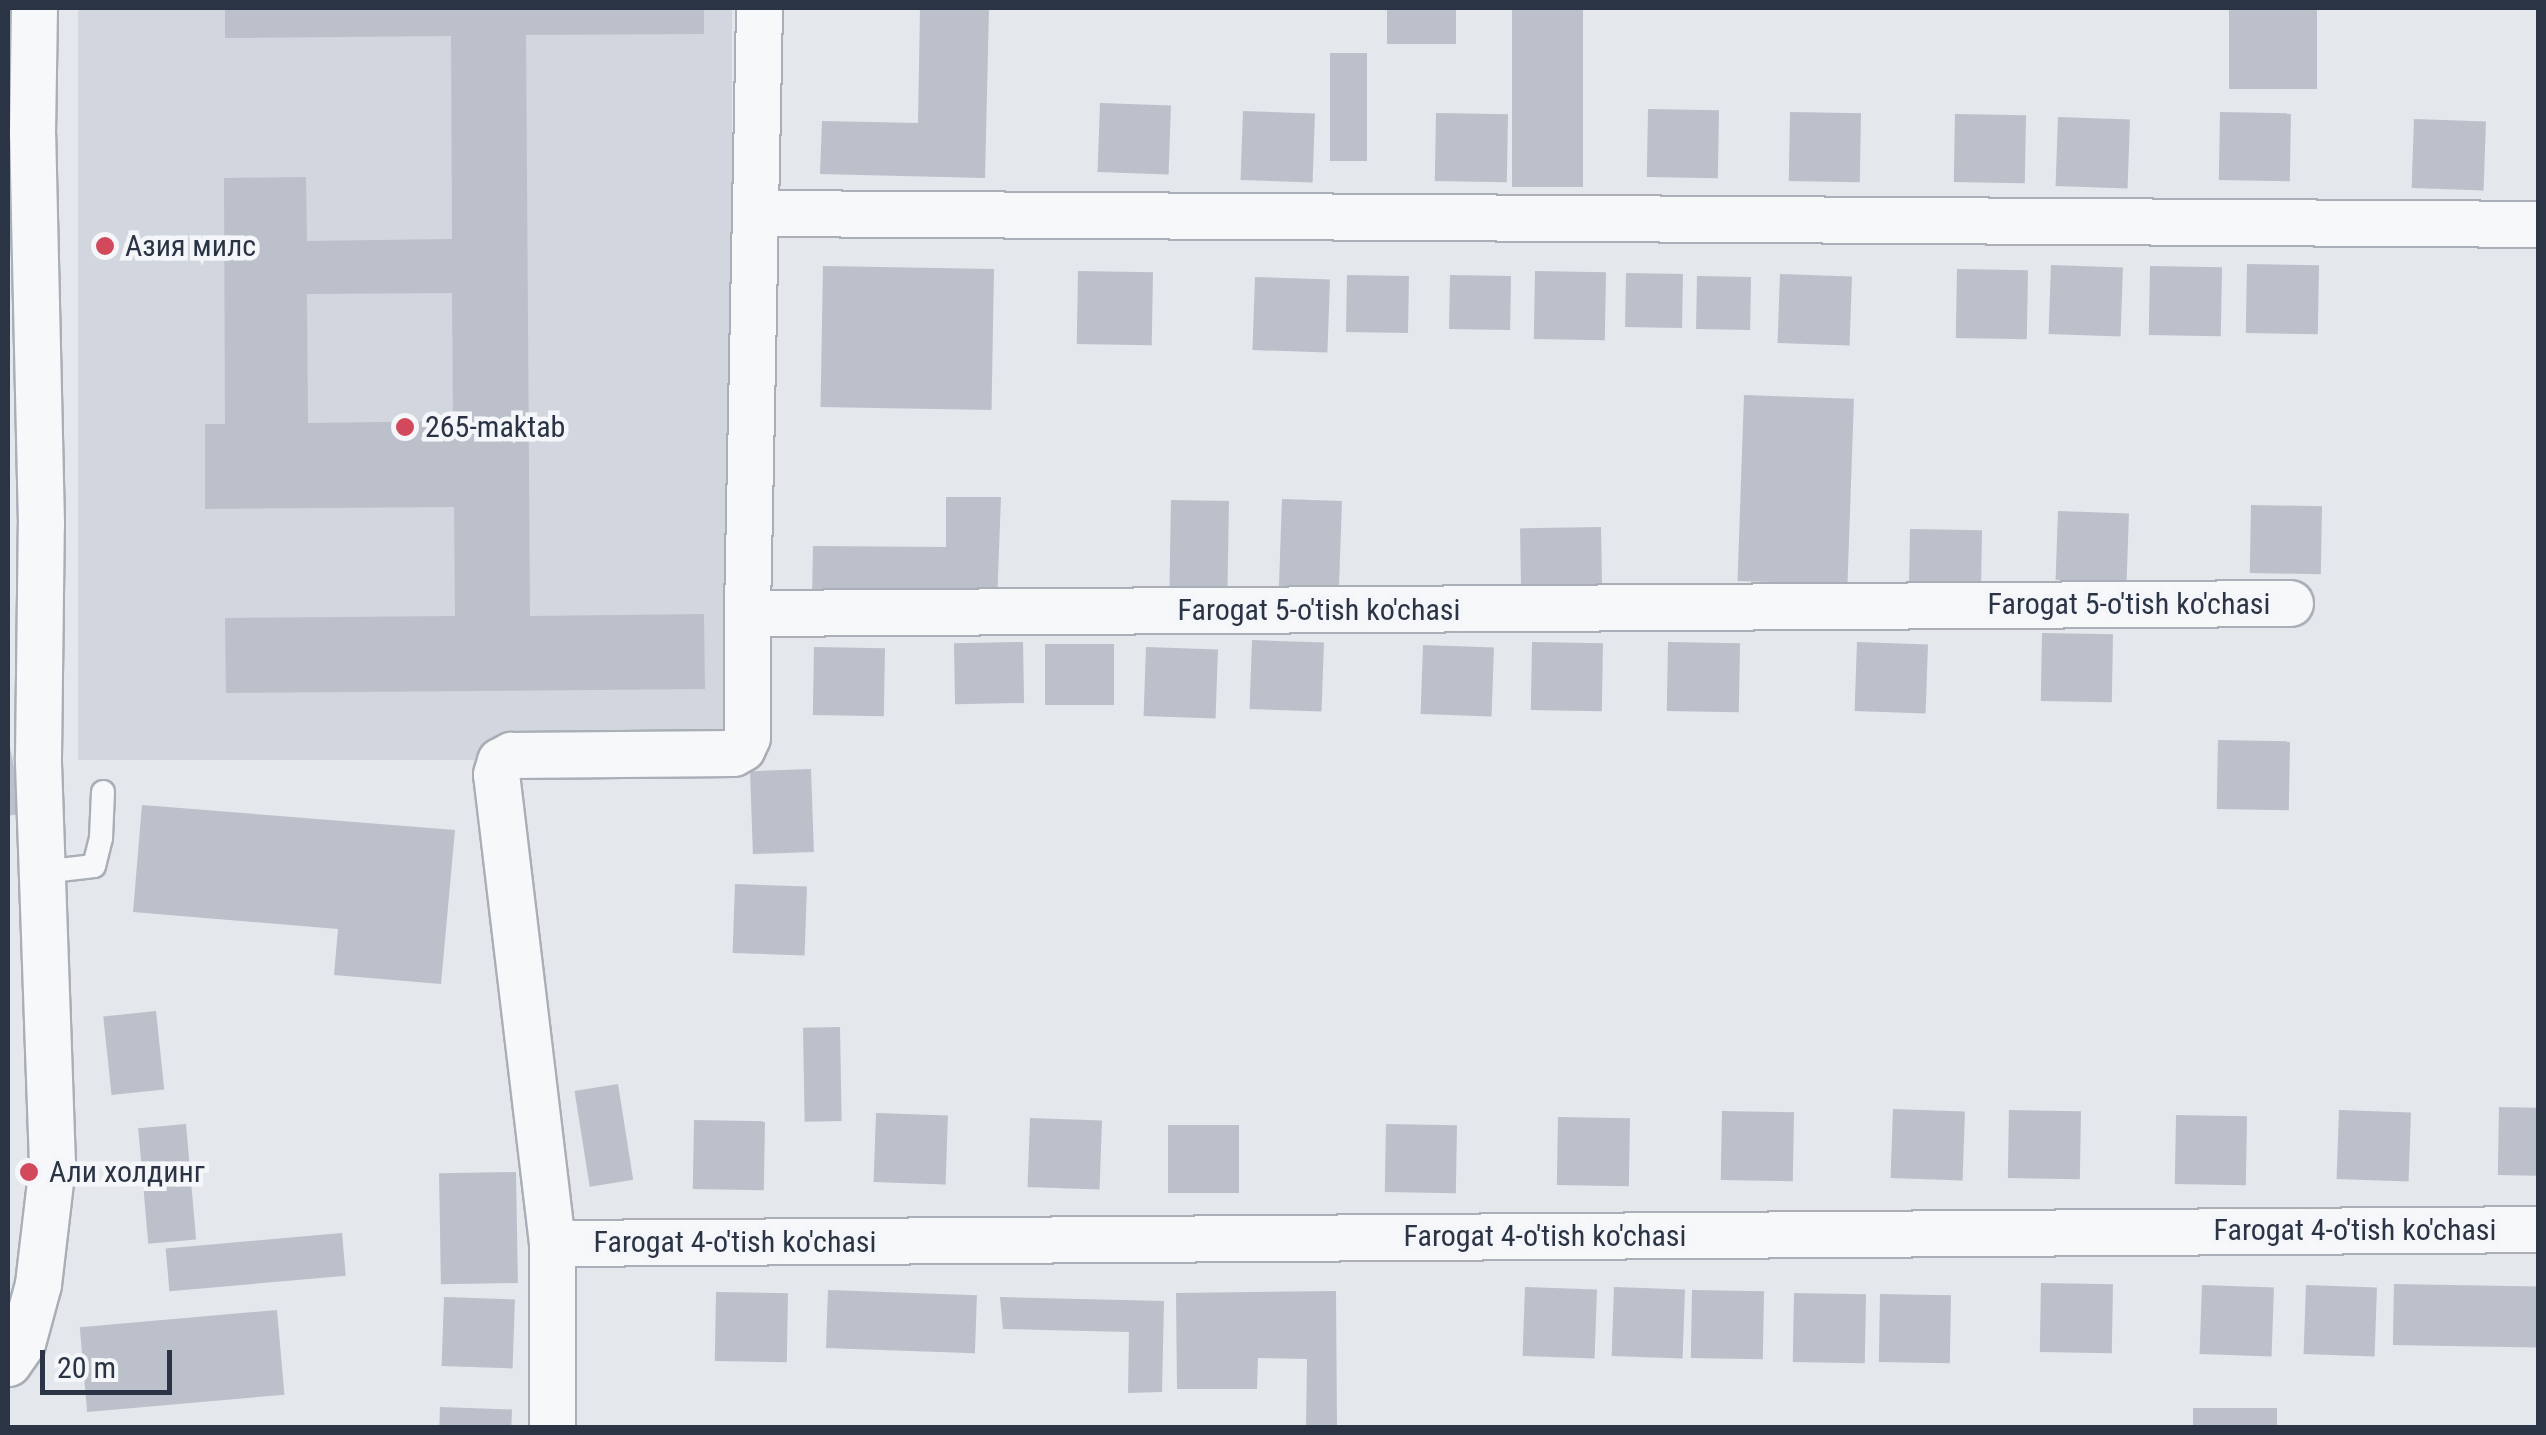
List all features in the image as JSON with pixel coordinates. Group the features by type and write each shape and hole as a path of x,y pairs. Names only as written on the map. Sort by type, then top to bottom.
{"street":[{"path":"8,1363 22,1344 38,1284 52,1164 42,872 34,8"},
{"path":"552,1428 552,1243 496,774 500,761 510,755 733,752 742,748 747,737 758,213 758,8"},
{"path":"758,213 2538,224"},
{"name":"Farogat 5-o'tish ko'chasi","path":"747,613 2290,603"},
{"name":"Farogat 4-o'tish ko'chasi","path":"552,1243 2538,1229"}],"lane":[{"path":"42,872 94,866 101,838 103,792"}],"shaded area":[{"name":"265-maktab","path":"78,8 732,8 732,760 78,760"}],"building":[{"path":"225,8 704,8 704,34 526,35 530,616 704,614 705,689 226,693 225,618 455,616 454,507 205,509 205,424 225,424 224,178 306,177 307,241 452,239 451,36 225,38","holes":["452,293 453,421 308,423 307,294"]},
{"path":"920,8 989,8 985,178 820,174 822,121 918,123"},
{"path":"1387,8 1456,8 1456,44 1387,44"},
{"path":"1512,8 1583,8 1583,187 1512,187"},
{"path":"2229,8 2317,8 2317,89 2229,89"},
{"path":"1330,53 1367,53 1367,161 1330,161"},
{"path":"1100,103 1171,105 1169,174 1098,172"},
{"path":"1648,109 1719,110 1718,178 1647,177"},
{"path":"1243,111 1315,114 1313,182 1241,180"},
{"path":"1790,112 1861,113 1860,182 1789,181"},
{"path":"2220,112 2291,113 2290,181 2219,180"},
{"path":"1436,113 1508,114 1507,182 1435,181"},
{"path":"1955,114 2026,115 2025,183 1954,182"},
{"path":"2058,117 2130,120 2128,188 2056,186"},
{"path":"2414,119 2486,122 2484,190 2412,188"},
{"path":"2247,264 2319,265 2318,334 2246,333"},
{"path":"2051,265 2123,268 2121,336 2049,334"},
{"path":"823,266 994,269 992,410 821,407"},
{"path":"2150,266 2222,267 2221,336 2149,335"},
{"path":"1957,269 2028,270 2027,339 1956,338"},
{"path":"1078,271 1153,272 1152,345 1077,344"},
{"path":"1535,271 1606,272 1605,340 1534,339"},
{"path":"1626,273 1683,274 1682,328 1625,327"},
{"path":"1780,274 1852,277 1850,345 1778,343"},
{"path":"1347,275 1409,276 1408,333 1346,332"},
{"path":"1450,275 1511,276 1510,330 1449,329"},
{"path":"1697,276 1751,277 1750,330 1696,329"},
{"path":"1255,277 1330,280 1327,353 1252,350"},
{"path":"1744,395 1854,399 1847,585 1738,581"},
{"path":"946,497 1001,497 997,603 812,598 813,546 946,547"},
{"path":"1282,499 1342,501 1338,605 1278,603"},
{"path":"1171,500 1229,501 1227,603 1169,602"},
{"path":"2251,505 2322,506 2321,574 2250,573"},
{"path":"2058,511 2129,513 2127,582 2056,580"},
{"path":"1601,527 1602,594 1521,595 1520,528"},
{"path":"1910,529 1982,530 1981,598 1909,597"},
{"path":"2042,633 2113,634 2112,702 2041,701"},
{"path":"1252,640 1324,643 1322,711 1250,709"},
{"path":"1023,642 1024,703 955,704 954,643"},
{"path":"1532,642 1603,643 1602,711 1531,710"},
{"path":"1668,642 1740,643 1739,712 1667,711"},
{"path":"1857,642 1928,644 1926,713 1855,711"},
{"path":"1045,644 1114,644 1114,705 1045,705"},
{"path":"1423,645 1494,647 1492,716 1421,714"},
{"path":"814,647 885,648 884,716 813,715"},
{"path":"1146,647 1218,650 1216,718 1144,716"},
{"path":"8,737 23,813 8,816"},
{"path":"2218,740 2290,741 2289,810 2217,809"},
{"path":"811,769 814,852 753,854 750,771"},
{"path":"142,805 455,830 441,984 334,975 338,929 133,912"},
{"path":"735,884 807,887 805,955 733,953"},
{"path":"156,1011 164,1090 112,1095 103,1017"},
{"path":"840,1027 842,1121 805,1122 803,1028"},
{"path":"618,1084 633,1180 590,1187 575,1091"},
{"path":"2499,1107 2538,1108 2537,1176 2498,1175"},
{"path":"1893,1109 1965,1112 1963,1180 1891,1178"},
{"path":"2009,1110 2081,1111 2080,1179 2008,1178"},
{"path":"2339,1110 2411,1113 2409,1181 2337,1179"},
{"path":"1722,1111 1794,1112 1793,1181 1721,1180"},
{"path":"876,1113 948,1116 946,1184 874,1182"},
{"path":"2176,1115 2247,1116 2246,1185 2175,1184"},
{"path":"1558,1117 1630,1118 1629,1186 1557,1185"},
{"path":"1030,1118 1102,1121 1100,1189 1028,1187"},
{"path":"694,1120 765,1121 764,1190 693,1189"},
{"path":"186,1124 196,1240 148,1244 138,1128"},
{"path":"1386,1124 1457,1125 1456,1193 1385,1192"},
{"path":"1168,1125 1239,1125 1239,1193 1168,1193"},
{"path":"516,1172 518,1283 441,1284 439,1173"},
{"path":"342,1233 346,1276 169,1291 166,1248"},
{"path":"2041,1283 2113,1284 2112,1353 2040,1352"},
{"path":"2394,1284 2538,1287 2537,1348 2393,1345"},
{"path":"2202,1285 2274,1288 2272,1356 2200,1354"},
{"path":"2306,1285 2377,1287 2375,1356 2304,1354"},
{"path":"1525,1287 1597,1290 1595,1358 1523,1356"},
{"path":"1614,1287 1685,1289 1683,1358 1612,1356"},
{"path":"828,1290 977,1295 975,1353 826,1348"},
{"path":"1692,1290 1764,1291 1763,1359 1691,1358"},
{"path":"1336,1291 1337,1428 1306,1428 1307,1359 1258,1358 1257,1389 1177,1389 1176,1293"},
{"path":"716,1292 788,1293 787,1362 715,1361"},
{"path":"1794,1293 1866,1294 1865,1363 1793,1362"},
{"path":"1880,1294 1951,1295 1950,1363 1879,1362"},
{"path":"444,1297 515,1299 513,1368 442,1366"},
{"path":"1000,1297 1164,1301 1162,1392 1128,1393 1129,1332 1003,1329"},
{"path":"277,1310 284,1395 87,1412 80,1327"},
{"path":"440,1407 512,1410 511,1428 439,1428"},
{"path":"2193,1408 2277,1408 2277,1428 2193,1428"}],"place":[{"name":"Азия милс","path":"105,246"},
{"name":"265-maktab","path":"405,427"},
{"name":"Али холдинг","path":"29,1172"}]}
